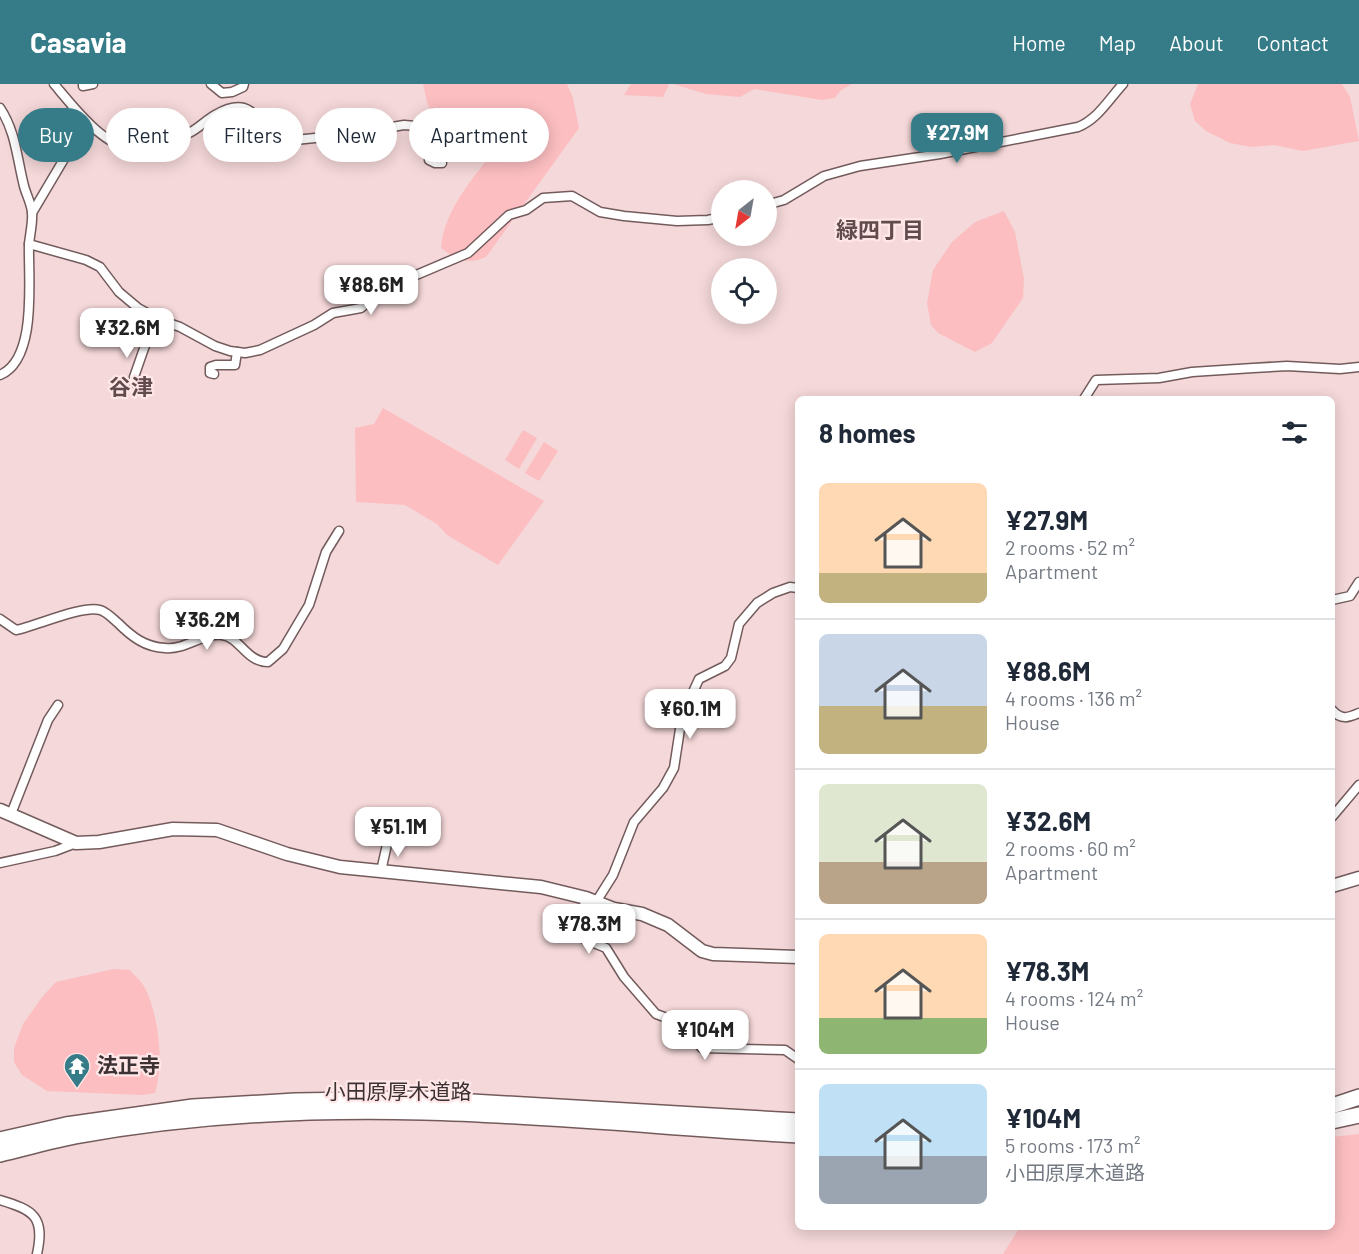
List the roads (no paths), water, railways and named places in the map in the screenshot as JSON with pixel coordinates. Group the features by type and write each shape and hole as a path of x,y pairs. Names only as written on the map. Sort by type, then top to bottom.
{"highway":[{"path":"1335,1105 1359,1098"},
{"name":"小田原厚木道路","path":"0,1140 66,1125 193,1107 295,1101 388,1100 772,1127 795,1134"},
{"name":"小田原厚木道路","path":"0,1154 75,1136 194,1120 296,1113 420,1112 494,1108"},
{"path":"1335,1119 1359,1115"},
{"name":"小田原厚木道路","path":"772,1127 795,1122"}],"street":[{"path":"54,84 110,141 129,148 176,138 189,133 217,114 243,107 257,117 265,143 345,135 404,125 416,126 423,131 429,142 429,160 435,164 442,163"},
{"path":"83,84 83,86 93,84"},
{"path":"211,84 222,93 232,92 243,87 244,84"},
{"path":"777,202 824,176 860,166 940,154 1078,127 1096,115 1124,84"},
{"path":"32,213 64,159 81,140 85,130 68,106 66,98"},
{"path":"0,108 11,127 32,213 27,330 15,365 8,372 0,375"},
{"path":"29,244 86,260 100,267 119,292 138,308 215,346 245,352 260,350 333,314 361,308 381,290 468,253 509,215 526,210 543,198 573,196 600,212 624,216 677,221 711,219"},
{"path":"139,384 134,383 134,377 155,317"},
{"path":"214,374 210,373 210,367 235,365 237,352"},
{"path":"1086,396 1096,380 1159,378 1192,372 1287,366 1340,369 1359,367"},
{"path":"0,619 16,630 84,610 99,610 110,616 138,641 163,648 178,648 211,635 225,635 252,658 260,662 268,662 283,649 309,604 326,552 339,531"},
{"path":"1335,599 1350,596 1359,582"},
{"path":"795,588 772,593 757,603 739,624 731,658 725,666 699,679 682,716 674,768 663,788 634,822 613,874 591,900 578,930 584,939 606,948 624,978 656,1014 678,1022 702,1048 764,1048 784,1050 795,1057"},
{"path":"58,705 48,720 5,812 76,843"},
{"path":"1335,713 1345,718 1359,713"},
{"path":"1335,813 1359,785"},
{"path":"0,863 55,851 76,843 99,842 173,829 217,830 287,854 340,867 541,887 591,900 614,909 642,914 668,925 702,951 713,954 795,957"},
{"path":"381,871 388,840"},
{"path":"1335,885 1359,878"},
{"path":"0,1200 19,1205 34,1214 41,1235 37,1254"}],"place":[{"name":"法正寺","path":"77,1089"}],"district":[{"name":"緑四丁目","path":"880,230"},
{"name":"谷津","path":"131,387"}]}
